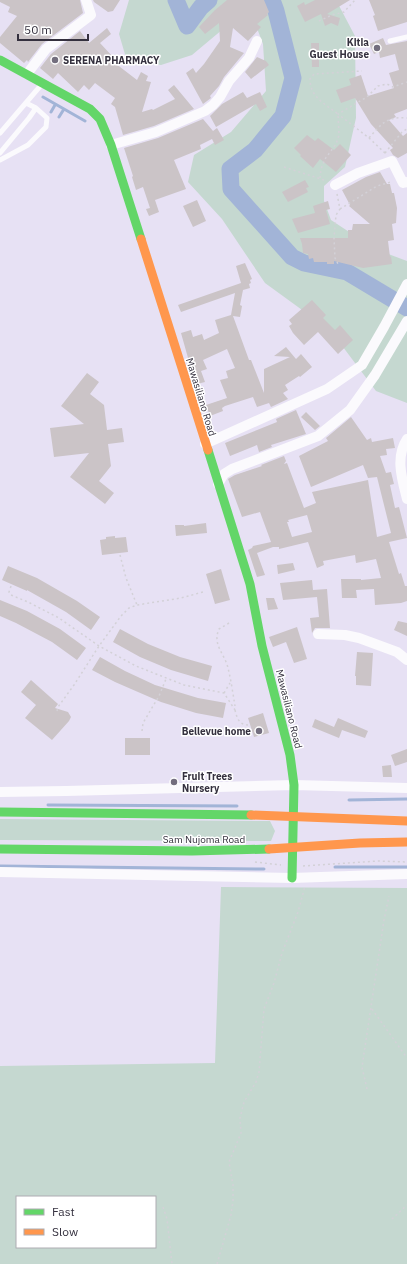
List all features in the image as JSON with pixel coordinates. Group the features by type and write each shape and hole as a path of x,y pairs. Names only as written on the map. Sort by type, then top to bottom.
{"street":[{"path":"27,74 43,51 90,18 92,13 86,0"},
{"path":"111,145 156,132 205,111 216,101 229,81 249,58 257,41"},
{"name":"Mawasiliano Road","path":"0,60 43,82 90,109 100,120 111,145 250,584 262,646 290,755 294,786 292,878"},
{"path":"335,184 358,173 392,161 405,183"},
{"path":"205,444 327,389 362,365 405,288"},
{"path":"218,484 227,471 318,436 350,410 376,375 407,321"},
{"path":"407,439 401,451 400,473 407,499"},
{"path":"318,634 345,635 359,638 397,652 407,660"},
{"path":"0,792 294,786 407,788"},
{"path":"0,812 293,816 364,820 407,820"},
{"name":"Sam Nujoma Road","path":"0,849 218,851 369,842 407,842"},
{"path":"0,872 292,878 407,874"}],"lane":[{"path":"390,40 407,37"},
{"path":"0,133 43,82"},
{"path":"0,160 28,145 46,127 47,118 36,108 26,103"},
{"path":"0,153 36,108"}],"path":[{"path":"319,21 332,15 344,12 355,0"},
{"path":"362,71 314,74 310,79 312,92 318,99 369,138 392,161"},
{"path":"338,114 366,97 378,86 387,84 393,87 407,82"},
{"path":"320,178 321,169 325,159 336,144 339,135 338,114"},
{"path":"369,138 387,120 407,118"},
{"path":"384,153 402,132 407,129"},
{"path":"284,167 335,184 340,209"},
{"path":"339,266 335,258 334,238 336,215 340,209 377,186 394,182 405,183"},
{"path":"120,555 126,578 136,605"},
{"path":"11,586 9,592 11,595 58,618 99,646 130,663 184,685 224,693 235,710"},
{"path":"57,711 58,707 74,686 99,646 121,616 129,608 136,605 181,598 203,592"},
{"path":"229,623 220,629 217,638 218,644 228,668 237,719 248,725"},
{"path":"142,731 143,723 159,696 166,678"},
{"path":"224,693 230,682"},
{"path":"217,1264 231,1215 233,1201 233,1185 229,1162 241,1133 240,1118 244,1102 256,1082 259,1072 264,1009 274,983 282,953 298,912 307,877"},
{"path":"367,1089 362,1067 388,896"},
{"path":"371,1008 407,1058"},
{"path":"392,1219 407,1205"},
{"path":"163,1208 167,1219 172,1264"}],"green space":[{"path":"129,0 336,0 355,36 356,118 345,167 324,186 324,201 331,220 375,249 407,261 407,403 376,391 331,331 265,283 222,219 188,182 194,155 231,132 266,91 263,44 255,23 229,24 192,55 161,65 127,61 119,34"},
{"path":"0,819 270,821 275,831 271,841 0,840"},
{"path":"221,887 407,888 407,1264 0,1264 0,1066 215,1063"}],"building":[{"path":"0,0 80,0 83,13 42,44 28,62 27,60 24,63 0,43 0,37 17,16 8,12 10,7 0,2"},
{"path":"93,0 120,0 113,11 108,12"},
{"path":"227,0 264,0 269,12 267,14 268,15 257,24 261,27 248,41 233,28 230,47 244,53 210,96 211,98 203,104 186,73 193,68 196,73 220,41 219,23 205,34 199,27"},
{"path":"315,0 350,0 327,14 340,18 338,26 331,23 325,26 321,14 305,22 297,6 304,2 305,5"},
{"path":"369,0 407,0 407,22 378,31 373,16 375,15"},
{"path":"107,28 111,34 100,43 113,57 111,60 137,80 141,72 148,76 146,81 151,82 142,112 153,110 175,99 168,90 174,85 194,109 154,126 123,135 115,107 111,104 115,98 95,83 89,90 84,85 78,92 58,73 53,79 40,68 51,54 80,31 89,43"},
{"path":"383,38 386,45 407,41 407,109 394,114 396,117 389,120 403,136 407,133 407,153 398,158 393,155 390,150 393,148 371,124 355,98 341,103 336,90 351,85 349,79 361,75 368,96 394,88 389,73 399,70 395,54 380,58 379,52 374,54 369,44"},
{"path":"311,43 319,43 319,67 312,67"},
{"path":"257,57 266,61 269,65 251,79 245,72"},
{"path":"243,92 247,98 260,92 267,107 260,111 256,104 216,127 210,116 222,104"},
{"path":"203,119 213,131 217,128 224,140 215,145 212,139 200,145 201,149 174,160 186,189 155,200 159,212 149,216 146,209 150,208 143,187 136,190 124,148 158,138"},
{"path":"307,135 315,141 318,138 334,150 340,144 351,155 336,172 320,159 313,168 294,148"},
{"path":"380,172 387,184 390,184 392,193 394,193 397,208 396,223 392,224 394,240 388,241 392,264 363,268 334,261 334,264 327,264 327,262 314,262 313,258 309,259 308,254 303,253 300,238 348,238 348,230 352,230 353,224 370,224 349,206 350,205 342,190 366,177"},
{"path":"305,180 309,187 306,188 308,192 288,202 282,192"},
{"path":"197,200 206,221 193,227 183,206"},
{"path":"328,201 330,209 326,210 330,224 298,233 292,219 315,213 313,206"},
{"path":"245,263 252,279 250,280 251,283 249,284 250,288 243,290 240,305 242,306 240,317 233,316 249,360 251,360 264,393 264,369 290,357 274,356 286,347 296,359 301,354 312,367 300,377 299,376 285,385 288,390 283,393 288,399 271,407 269,403 257,407 253,397 225,406 222,408 223,411 210,416 206,405 227,398 220,380 228,378 226,371 235,368 227,349 203,360 207,369 201,371 205,382 197,384 181,333 191,330 193,337 202,334 204,340 219,333 215,320 231,315 235,293 181,312 178,305 241,283 236,266"},
{"path":"312,300 326,315 323,318 335,330 340,325 353,340 338,354 318,332 304,345 289,326 292,324 289,320"},
{"path":"87,373 99,382 90,394 104,405 107,430 122,428 124,442 108,444 111,466 99,481 114,493 105,504 70,477 89,453 54,457 50,428 84,424 61,406"},
{"path":"296,410 306,434 271,445 272,447 259,452 257,445 230,456 225,443 277,422 276,419"},
{"path":"306,412 320,426 315,430 301,417"},
{"path":"351,417 367,440 371,438 372,442 393,438 395,448 386,449 387,455 380,456 386,473 391,472 394,484 390,485 395,508 399,507 407,538 389,542 399,574 401,573 405,586 407,586 407,601 401,603 375,605 374,589 356,590 357,598 342,598 341,579 361,580 381,578 376,559 356,563 355,555 323,561 324,565 317,568 308,542 279,549 279,547 273,547 257,553 265,575 257,577 248,550 253,546 271,542 260,512 242,517 228,479 284,456 286,461 284,464 287,463 304,508 316,503 312,492 368,480 377,537 391,533 377,477 368,478 363,465 311,487 299,456 328,441 326,438","holes":["307,515 312,532 292,537 287,522 289,522 288,520"]},
{"path":"206,523 207,533 176,536 175,525 184,526"},
{"path":"115,536 115,538 126,537 128,552 102,555 100,540 106,539 106,537"},
{"path":"293,563 295,570 278,574 277,565"},
{"path":"8,566 37,578 77,601 100,617 91,630 66,612 27,590 2,580"},
{"path":"221,569 230,600 215,604 206,574"},
{"path":"312,580 313,590 327,589 330,628 315,628 312,633 310,618 319,617 317,597 283,600 280,583"},
{"path":"266,598 274,598 278,609 268,610"},
{"path":"0,600 27,611 60,629 86,648 77,660 52,642 0,616"},
{"path":"398,621 407,623 407,636 394,630"},
{"path":"297,627 307,659 294,663 286,642 273,647 269,637"},
{"path":"120,629 148,644 180,657 212,666 208,681 171,670 140,657 113,642"},
{"path":"357,652 373,653 371,686 356,685 355,676"},
{"path":"100,657 155,685 198,698 226,703 223,718 196,713 161,702 115,682 92,670"},
{"path":"31,680 58,704 55,708 68,712 71,717 52,740 25,718 36,705 21,692"},
{"path":"263,713 269,733 254,737 248,718"},
{"path":"338,718 368,731 365,738 342,730 339,738 312,727 315,719 334,727"},
{"path":"125,738 150,738 150,755 125,755"},
{"path":"407,749 407,762 395,766 391,755"},
{"path":"391,765 392,777 383,777 382,766"}],"waterway":[{"path":"176,0 187,26 201,7 209,0"},
{"path":"272,0 293,78 283,116 255,150 230,169 231,189 292,257 304,263 347,272 407,308"},
{"path":"43,97 85,121"},
{"path":"51,112 55,105"},
{"path":"59,117 64,109"},
{"path":"349,800 407,799"},
{"path":"48,805 237,806"},
{"path":"0,866 264,869"},
{"path":"335,867 407,867"}],"traffic: fast":[{"path":"0,60 90,109 100,119 111,145 141,239"},
{"path":"208,450 250,584 262,646 290,755 294,785 292,878"},
{"path":"0,812 251,815"},
{"path":"0,849 192,851 269,849"}],"traffic: slow":[{"path":"141,239 208,450"},
{"path":"251,815 407,821"},
{"path":"269,849 360,843 407,842"}],"place":[{"name":"Kitia Guest House","path":"377,48"},
{"name":"SERENA PHARMACY","path":"55,60"},
{"name":"Bellevue home","path":"259,731"},
{"name":"Fruit Trees Nursery","path":"174,782"}]}
